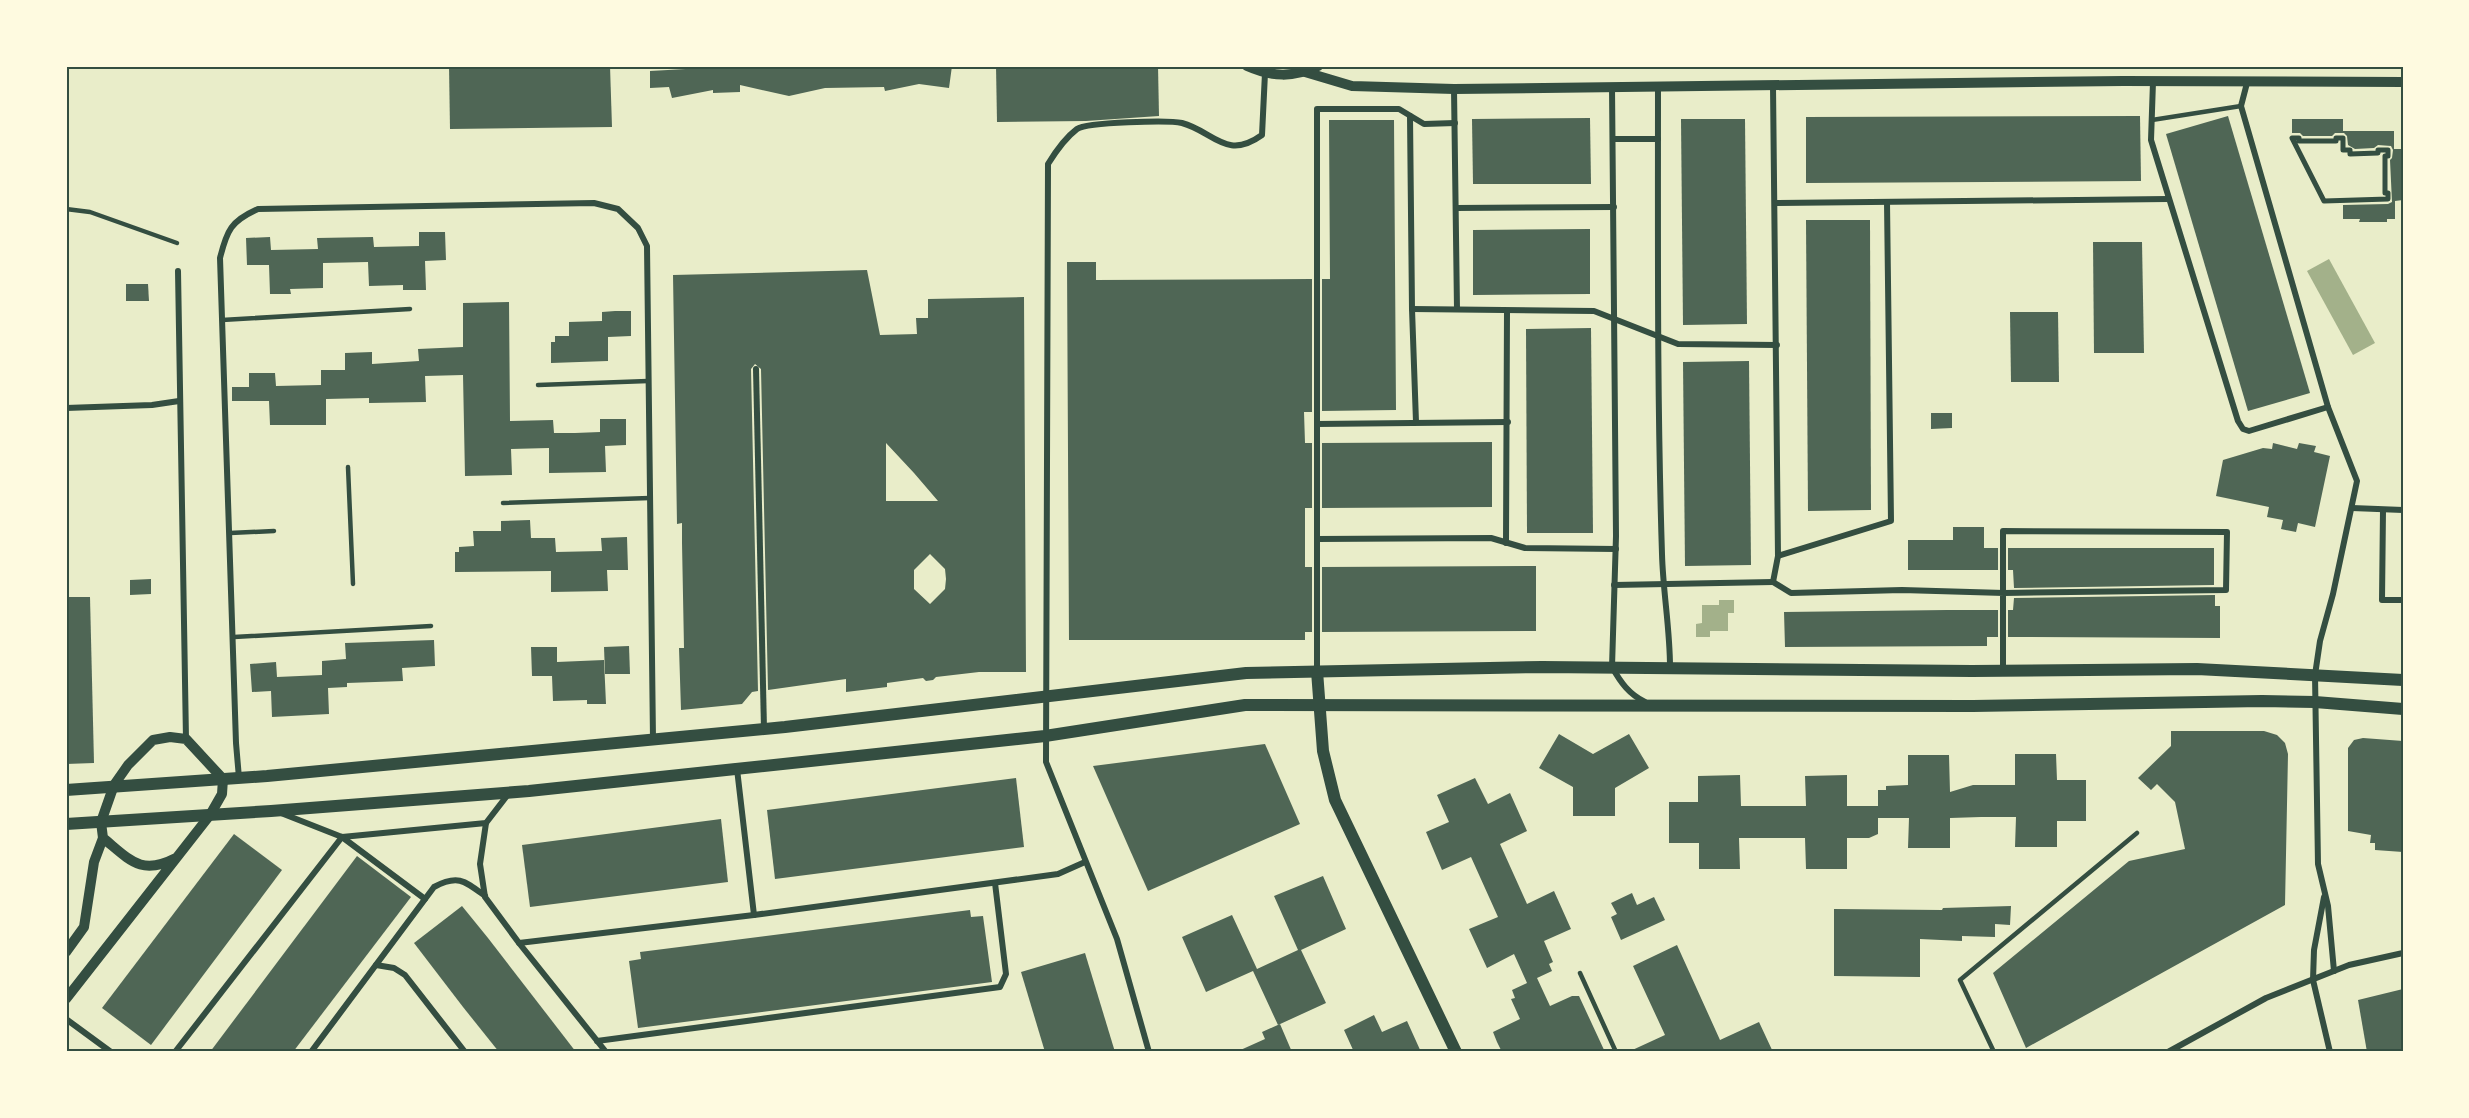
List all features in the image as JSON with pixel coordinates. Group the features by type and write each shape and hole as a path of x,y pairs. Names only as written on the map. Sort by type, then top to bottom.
{"main road":[{"path":"66,790 239,778 764,729 1246,673 1612,667 2003,671 2197,669 2403,680"},
{"path":"1317,671 1323,751 1335,800 1456,1052"},
{"path":"66,824 275,811 510,792 1045,736 1245,705 1655,706 2315,702 2403,709"}],"street":[{"path":"1247,66 1265,73 1290,75 1318,66"},
{"path":"1305,72 1352,86 1454,89 2152,82 2403,82"},
{"path":"1149,1052 1117,939 1046,762 1048,164 1059,146 1079,128 1096,123 1182,123 1220,143 1248,145 1262,135 1265,73"},
{"path":"2152,82 2151,140 2238,422 2243,429 2249,430 2328,407"},
{"path":"2247,83 2241,106 2328,407 2357,481 2320,641 2315,675 2318,864 2328,906 2334,971"},
{"path":"1658,86 1658,337 1662,558 1670,631 1670,667"},
{"path":"1773,86 1778,556 1773,582"},
{"path":"1612,87 1616,319 1616,549 1612,667 1622,684 1633,696 1655,706"},
{"path":"1454,89 1457,309"},
{"path":"1317,671 1317,109 1399,109 1424,124 1455,123"},
{"path":"1410,116 1416,422"},
{"path":"2292,138 2299,138 2299,141 2336,141 2336,138 2343,138 2343,150 2350,150 2350,154 2378,153 2378,150 2388,150 2388,156 2385,156 2385,194 2388,193 2388,200 2324,201 2292,138"},
{"path":"1613,139 1658,139"},
{"path":"1775,203 2168,199"},
{"path":"1778,556 1891,521 1887,202"},
{"path":"239,778 220,258 226,233 240,217 258,209 594,203 618,209 638,228 646,246 653,739"},
{"path":"1456,208 1614,207"},
{"path":"178,271 186,739"},
{"path":"1412,309 1594,311 1678,344 1777,345"},
{"path":"1506,543 1507,311"},
{"path":"756,369 764,729"},
{"path":"66,408 152,405 179,401"},
{"path":"1317,424 1508,422"},
{"path":"2352,508 2403,510"},
{"path":"2383,510 2382,600 2403,600"},
{"path":"1614,585 1773,582 1791,593 1902,590 2004,593 2226,590 2227,532 2003,531 2004,593 2003,671"},
{"path":"1317,539 1491,538 1525,548 1616,549"},
{"path":"66,952 84,927 94,862 104,838 101,822 114,785 128,765 153,740 170,737 186,739 223,779 222,794 210,815 66,999"},
{"path":"737,768 754,915"},
{"path":"485,897 480,864 486,823 510,792"},
{"path":"275,811 342,837 425,899"},
{"path":"175,1052 342,837 486,823"},
{"path":"104,838 134,864 160,867 176,858"},
{"path":"519,943 754,915 1058,874 1085,862"},
{"path":"311,1052 434,886 449,879 466,881 485,897 606,1052"},
{"path":"597,1041 1000,987 1006,974 995,883"},
{"path":"2325,896 2314,950 2313,980 2330,1052"},
{"path":"2168,1052 2266,998 2349,965 2403,953"},
{"path":"376,965 394,968 405,975 465,1052"},
{"path":"66,1020 111,1052"}],"lane":[{"path":"2152,120 2241,106"},
{"path":"66,209 90,212 177,243"},
{"path":"222,320 410,309"},
{"path":"538,385 648,381"},
{"path":"348,467 353,584"},
{"path":"503,503 650,498"},
{"path":"230,533 274,531"},
{"path":"234,637 432,626"},
{"path":"1994,1052 1960,980 2137,833"},
{"path":"1580,973 1616,1052"}],"shaded area":[{"path":"2329,259 2375,343 2353,355 2307,271"},
{"path":"1719,600 1734,600 1734,613 1728,613 1728,631 1710,631 1710,637 1696,637 1696,624 1702,623 1702,605 1719,605"}],"building":[{"path":"449,66 610,66 612,127 450,129"},
{"path":"739,66 782,68 952,66 949,88 919,84 885,91 884,87 825,88 789,96 740,85 740,92 713,93 713,90 672,98 669,87 650,88 650,71"},
{"path":"996,66 1158,66 1159,116 1086,121 997,122"},
{"path":"2140,116 2141,181 1806,183 1806,117"},
{"path":"2228,116 2310,393 2248,411 2166,134"},
{"path":"1590,118 1591,184 1473,184 1472,119"},
{"path":"1681,119 1745,119 1747,324 1683,325"},
{"path":"2292,119 2343,119 2343,131 2394,131 2394,149 2403,149 2403,200 2395,201 2395,219 2387,219 2387,222 2359,222 2360,219 2343,219 2343,205 2392,202 2390,160 2393,150 2391,146 2378,145 2374,148 2355,149 2348,145 2347,136 2344,133 2335,133 2332,136 2303,136 2300,133 2292,133"},
{"path":"1329,120 1394,120 1396,410 1322,411 1322,279 1330,279"},
{"path":"1806,220 1870,220 1871,510 1808,511"},
{"path":"1590,229 1590,294 1473,295 1473,230"},
{"path":"419,232 445,232 446,260 425,261 426,290 403,290 403,285 369,286 368,262 323,263 323,288 290,289 291,294 270,294 269,265 247,265 246,238 270,237 271,250 318,249 317,238 373,237 374,247 419,246"},
{"path":"2093,242 2142,242 2144,353 2094,353"},
{"path":"1067,262 1096,262 1096,280 1312,279 1312,412 1304,412 1305,443 1312,443 1312,508 1305,508 1305,567 1312,567 1312,632 1305,632 1305,640 1069,640"},
{"path":"867,270 880,335 917,334 916,318 928,318 928,299 1024,297 1026,672 979,672 936,677 926,681 923,678 887,683 887,687 846,692 846,679 768,690 761,369 755,364 751,369 758,691 752,692 742,704 681,710 679,648 684,648 682,523 677,524 673,275","holes":["886,443 914,473 938,501 886,501","930,554 945,569 946,579 945,589 930,604 914,589 914,570"]},
{"path":"126,284 148,284 149,301 126,301"},
{"path":"509,302 510,421 553,420 554,433 575,433 600,432 600,419 626,419 626,445 605,446 606,472 549,473 549,448 511,449 512,475 465,476 463,375 425,376 426,402 369,403 369,398 326,399 326,425 270,425 269,401 232,401 232,387 249,387 249,373 275,373 276,386 321,385 321,370 345,370 345,353 372,352 372,364 419,361 418,349 463,347 463,303"},
{"path":"631,311 631,336 608,337 608,361 551,363 551,342 555,342 555,336 569,336 569,322 602,321 602,312"},
{"path":"2010,312 2058,312 2059,382 2011,382"},
{"path":"1591,328 1593,533 1527,533 1526,329"},
{"path":"1749,361 1751,565 1685,566 1683,362"},
{"path":"1931,413 1952,413 1952,428 1931,429"},
{"path":"1492,442 1492,507 1322,508 1322,443"},
{"path":"2273,443 2297,449 2299,443 2316,446 2314,452 2330,456 2315,527 2298,523 2296,532 2281,529 2283,520 2267,517 2269,507 2216,496 2223,460 2263,448 2272,449"},
{"path":"530,520 531,538 555,538 556,552 602,551 601,538 627,537 628,570 607,570 608,591 551,592 551,571 455,572 455,552 459,552 459,547 474,546 473,531 501,531 501,521"},
{"path":"1953,527 1984,527 1984,548 1998,548 1998,570 1908,570 1908,540 1953,540"},
{"path":"2008,548 2214,548 2214,585 2014,588 2013,570 2008,570"},
{"path":"1536,566 1536,631 1322,632 1322,567"},
{"path":"151,579 151,594 130,595 130,580"},
{"path":"2215,595 2215,606 2220,606 2220,638 2008,637 2008,610 2013,610 2014,598"},
{"path":"66,597 90,597 94,763 66,764"},
{"path":"1998,610 1998,637 1987,637 1987,646 1785,647 1784,612"},
{"path":"434,640 435,666 402,668 403,681 347,683 347,687 328,688 329,714 272,717 271,691 252,692 250,664 276,662 277,677 322,675 322,661 346,659 345,643"},
{"path":"629,646 630,674 605,674 604,647"},
{"path":"531,647 557,647 557,662 604,660 606,704 587,704 587,700 553,701 552,676 532,676"},
{"path":"2171,731 2264,731 2277,735 2285,743 2288,754 2285,905 2026,1048 1993,973 2129,861 2185,849 2175,802 2157,784 2151,790 2138,778 2171,746"},
{"path":"1559,734 1593,754 1629,734 1649,768 1615,788 1615,816 1573,816 1573,787 1539,768"},
{"path":"2363,738 2403,741 2403,852 2375,850 2375,843 2370,843 2371,835 2348,831 2348,748 2354,740"},
{"path":"1265,744 1300,824 1148,891 1093,766"},
{"path":"2015,754 2056,754 2057,780 2086,780 2086,821 2057,821 2057,847 2015,847 2016,817 1950,818 1950,848 1908,848 1909,818 1878,818 1878,834 1869,838 1847,838 1847,869 1806,869 1805,838 1739,838 1740,869 1699,869 1699,843 1669,843 1669,802 1698,802 1698,776 1740,775 1741,806 1806,806 1805,776 1847,775 1847,806 1878,806 1878,790 1886,790 1886,786 1908,785 1908,755 1949,755 1950,792 1973,785 2015,785"},
{"path":"1016,778 1024,847 775,879 767,810"},
{"path":"1475,778 1488,804 1510,793 1527,831 1500,844 1527,904 1554,891 1571,929 1544,941 1553,962 1549,964 1552,971 1537,978 1550,1006 1572,996 1579,996 1605,1052 1502,1052 1497,1042 1493,1032 1520,1019 1511,999 1515,998 1512,990 1527,983 1514,954 1487,968 1469,929 1498,917 1471,857 1442,870 1426,832 1449,822 1437,795"},
{"path":"721,819 728,882 530,907 522,845"},
{"path":"234,834 282,870 151,1045 102,1008"},
{"path":"357,856 411,897 293,1052 210,1052"},
{"path":"1323,876 1346,929 1301,950 1326,1003 1278,1025 1253,971 1206,992 1182,937 1232,915 1257,969 1298,950 1274,896"},
{"path":"1632,893 1637,905 1654,897 1665,920 1621,940 1611,917 1617,914 1611,903"},
{"path":"462,906 576,1052 499,1052 463,1007 414,943"},
{"path":"2011,906 2010,925 1995,924 1995,937 1962,936 1962,941 1920,939 1920,977 1834,976 1834,909 1942,910 1943,908"},
{"path":"970,910 971,917 983,916 992,982 638,1028 629,961 641,959 640,952"},
{"path":"1677,945 1720,1040 1759,1022 1773,1052 1628,1052 1665,1035 1633,966"},
{"path":"1085,953 1115,1052 1045,1052 1021,972"},
{"path":"2403,989 2403,1052 2367,1052 2358,1000"},
{"path":"1374,1015 1382,1032 1407,1021 1421,1052 1354,1052 1344,1030"},
{"path":"1280,1024 1292,1052 1236,1052 1265,1039 1262,1032"}]}
